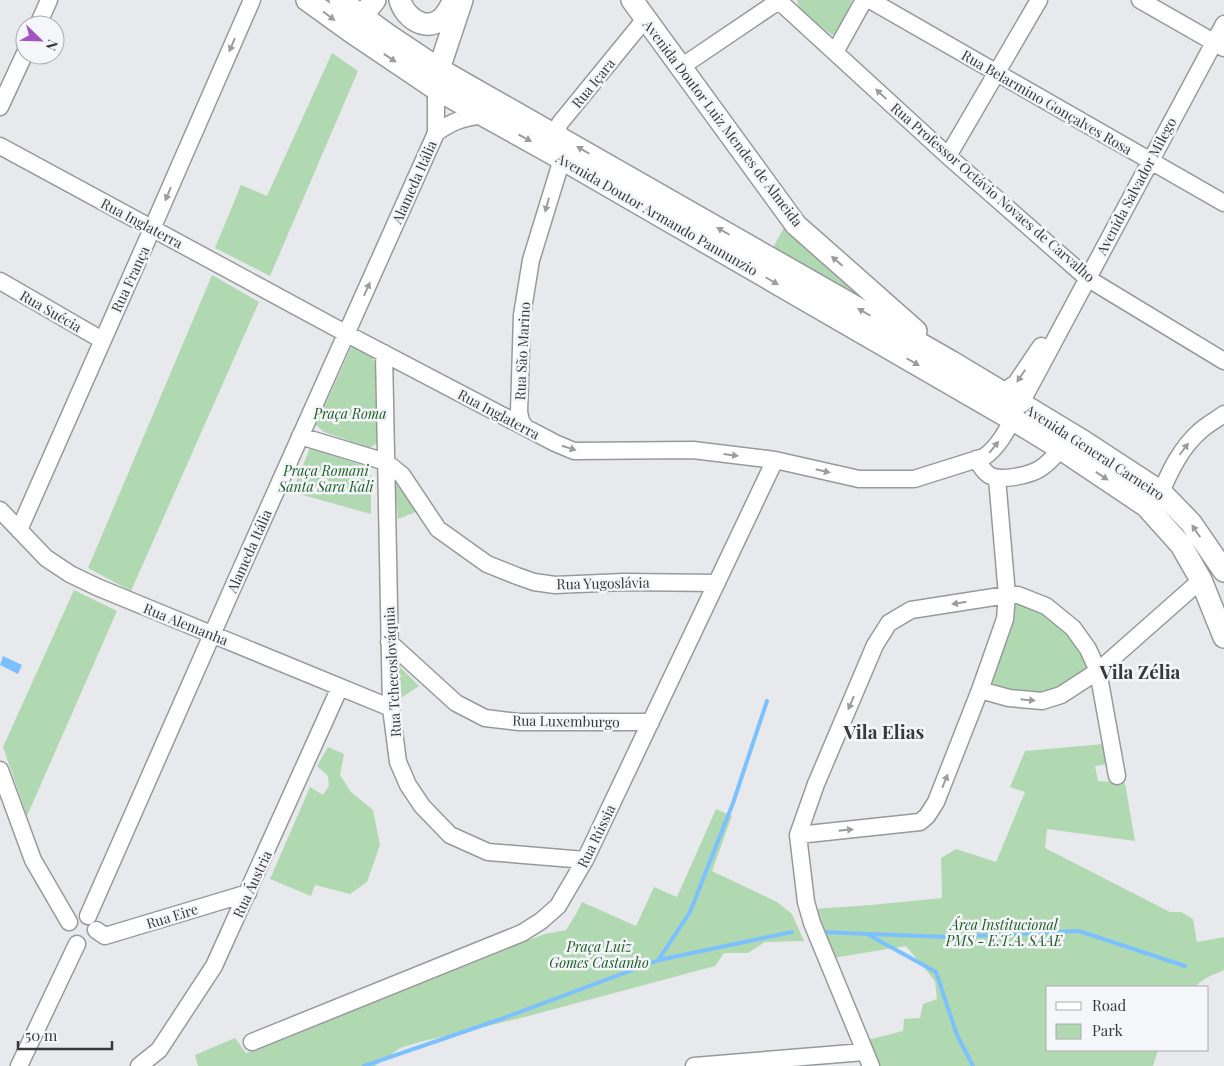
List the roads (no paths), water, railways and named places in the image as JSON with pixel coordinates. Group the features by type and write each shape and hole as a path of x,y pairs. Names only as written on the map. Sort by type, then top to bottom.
{"main road":[{"name":"Avenida Doutor Armando Pannunzio","path":"307,0 362,16"},
{"name":"Avenida Doutor Armando Pannunzio","path":"340,0 482,114 556,149 952,362 1003,392 1016,411"},
{"path":"400,0 404,10 411,18 420,23 429,23 442,19 454,0"},
{"path":"438,79 462,0"},
{"name":"Avenida Doutor Luiz Mendes de Almeida","path":"632,0 796,225 952,362"},
{"name":"Avenida Doutor Armando Pannunzio","path":"438,79 556,149 1016,411"},
{"name":"Avenida General Carneiro","path":"1016,411 1061,449 1146,506 1181,545 1201,580 1224,637"},
{"name":"Avenida General Carneiro","path":"1016,411 1083,440 1161,492 1191,523 1224,571"}],"street":[{"path":"42,15 49,0"},
{"name":"Rua França","path":"19,530 252,0"},
{"path":"681,67 780,0"},
{"name":"Rua Professor Octávio Novaes de Carvalho","path":"780,0 948,156 1087,278 1224,361"},
{"path":"836,52 864,0"},
{"name":"Rua Belarmino Gonçalves Rosa","path":"870,0 1224,203"},
{"path":"948,156 1039,0"},
{"path":"1140,0 1219,45"},
{"name":"Rua Içara","path":"556,149 560,123 645,19"},
{"name":"Avenida Salvador Milego","path":"1016,411 1150,160 1219,45 1224,24"},
{"path":"0,107 19,65"},
{"name":"Alameda Itália","path":"92,923 212,635 436,133 438,79"},
{"name":"Alameda Itália","path":"436,133 449,123 482,114"},
{"name":"Rua Inglaterra","path":"0,146 347,334 574,451 693,450 775,460 859,479 914,479 976,460 992,452 1016,411"},
{"name":"Rua São Marino","path":"525,427 521,422 519,412 522,315 531,260 556,149"},
{"path":"1003,392 1016,383 1087,278"},
{"name":"Rua Suécia","path":"0,281 102,340"},
{"name":"Rua Tchecoslováquia","path":"384,353 391,708 398,762 408,785 422,806 450,835 488,852 585,860"},
{"path":"1161,492 1171,471 1188,445 1198,433 1224,414"},
{"name":"Rua Yugoslávia","path":"300,436 386,462 402,476 438,529 487,564 534,582 555,585 624,582 717,583"},
{"path":"976,460 989,475 996,478 1031,474 1042,468 1061,449"},
{"name":"Rua Rússia","path":"252,1042 522,933 541,921 558,906 585,860 775,460"},
{"path":"798,835 920,822 927,816 936,802 980,690 1005,619 1007,595 996,478"},
{"name":"Rua Alemanha","path":"0,510 46,558 70,574 96,587 391,708"},
{"path":"980,690 1008,698 1042,701 1061,695 1098,671 1201,580"},
{"path":"694,1066 868,1059 812,923 806,902 798,835 816,784 872,654 890,624 911,610 1007,595 1018,596 1046,606 1073,628 1088,649 1098,671 1117,776"},
{"name":"Rua Luxemburgo","path":"389,642 456,703 485,718 519,722 651,722"},
{"name":"Rua Áustria","path":"139,1066 159,1050 214,966 340,687"},
{"path":"0,770 33,860 69,922"},
{"name":"Rua Eire","path":"92,923 105,936 248,893"},
{"path":"79,915 92,923 96,934 86,944 74,942 68,935 69,922 79,915"},
{"path":"20,1066 78,944"}],"water":[{"path":"3,656 22,665 18,674 0,665"}],"waterway":[{"path":"659,959 690,912 733,803 767,701"},
{"path":"820,932 946,937 1079,931 1185,966"},
{"path":"364,1066 501,1019 659,960 792,932"},
{"path":"869,935 936,972 957,1035 973,1066"}],"district":[{"name":"Vila Zélia","path":"1140,671"},
{"name":"Vila Elias","path":"884,731"}],"park label":[{"name":"Praça Roma","path":"350,413"},
{"name":"Praça Romani Santa Sara Kali","path":"326,478"},
{"name":"Área Institucional PMS - E.T.A. SAAE","path":"1004,932"},
{"name":"Praça Luiz Gomes Castanho","path":"599,954"}]}
